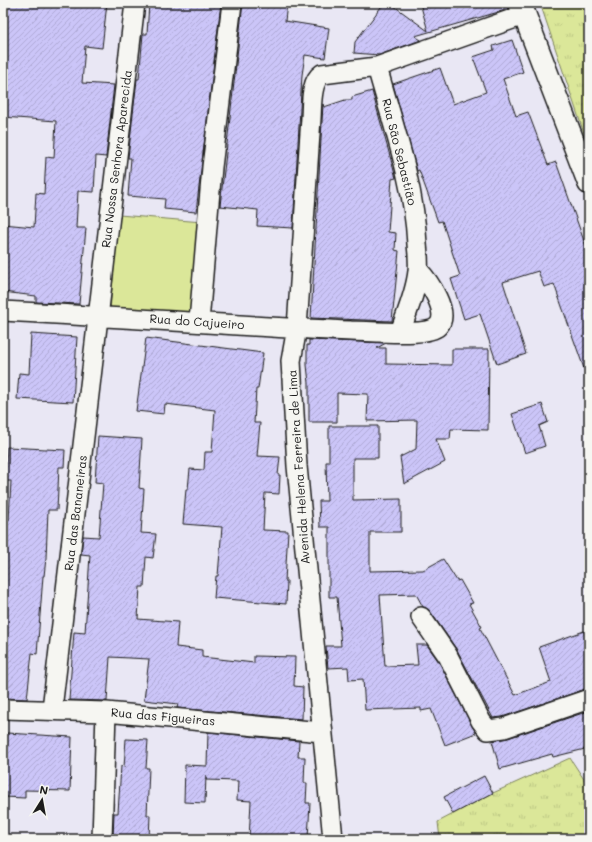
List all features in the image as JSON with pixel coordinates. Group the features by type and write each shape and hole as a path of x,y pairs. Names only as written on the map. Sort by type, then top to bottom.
{"street":[{"name":"Rua Nossa Senhora Aparecida","path":"99,316 135,3"},
{"path":"199,322 212,167 232,3"},
{"path":"377,67 522,9 589,183"},
{"name":"Avenida Helena Ferreira de Lima","path":"333,839 297,466 291,384 292,349 297,328 314,85 317,78 322,74 377,67"},
{"name":"Rua São Sebastião","path":"377,67 407,178 414,210 418,270 414,290 395,332"},
{"path":"395,332 432,330 439,326 441,321 441,311 437,298 426,278 418,270"},
{"name":"Rua do Cajueiro","path":"3,311 297,328 395,332"},
{"name":"Rua das Bananeiras","path":"52,709 99,316"},
{"path":"421,618 448,656 481,721 488,730 493,731 504,728 589,699"},
{"name":"Rua das Figueiras","path":"3,708 106,712 322,732"},
{"path":"102,839 106,712"}],"green space":[{"path":"540,3 589,3 589,148"},
{"path":"119,215 202,222 193,314 110,310"},
{"path":"570,758 589,787 589,839 440,839 438,822 493,793"}],"building":[{"path":"3,3 107,3 102,48 85,46 82,83 114,85 106,157 96,156 94,192 78,191 76,228 86,228 79,304 36,302 36,296 3,292 3,224 34,227 36,193 44,194 46,157 54,158 56,121 3,117"},
{"path":"149,3 221,3 196,212 164,209 165,199 128,196 131,158 128,158 137,79 139,79 143,34 147,34"},
{"path":"243,3 287,3 285,21 329,28 325,58 305,55 302,75 293,228 257,226 258,210 220,206"},
{"path":"384,3 390,3 428,31 420,3 508,3 509,9 415,36 421,40 379,55 354,53 355,42"},
{"path":"512,40 523,72 503,79 516,116 528,112 548,165 556,162 589,255 589,377 587,377 554,284 544,287 538,271 503,282 526,354 497,364 480,314 464,319 451,279 460,276 442,221 438,222 419,170 417,171 393,84 440,68 453,104 486,92 473,57 494,50 493,46"},
{"path":"372,91 396,178 392,179 388,232 396,233 395,250 399,251 392,321 311,318 323,104 324,107 345,100 352,100 352,97"},
{"path":"31,334 77,337 73,402 17,399 19,373 29,374"},
{"path":"146,338 263,353 258,389 256,389 254,423 260,423 257,456 280,457 278,475 280,475 279,494 265,493 263,530 288,531 285,581 287,581 286,604 214,598 216,576 218,576 222,527 183,524 186,489 188,489 190,469 204,470 205,452 212,452 215,410 165,404 164,414 136,411"},
{"path":"309,340 386,343 377,348 386,348 386,364 452,365 452,349 489,349 488,430 451,429 450,439 436,439 445,462 404,484 400,457 416,449 417,420 367,421 368,394 337,393 337,422 309,422 307,345 309,345"},
{"path":"542,404 548,422 539,426 545,446 525,453 512,414"},
{"path":"329,426 378,426 378,458 353,458 353,500 401,499 401,532 370,532 370,571 423,570 443,559 457,581 460,580 473,603 469,604 482,627 480,628 515,695 551,682 539,647 584,631 589,645 589,688 502,717 493,718 457,650 430,611 423,607 416,594 380,595 385,666 418,665 416,645 427,645 439,662 476,733 445,745 431,709 421,711 421,708 365,710 363,679 349,680 348,667 328,668 326,646 341,646 337,597 329,597 329,527 320,527 319,501 327,501 326,462 329,462"},
{"path":"98,436 142,439 139,488 144,489 141,533 156,534 153,558 146,557 144,587 140,587 138,619 178,622 176,647 202,650 202,657 254,663 254,656 295,657 294,686 303,687 302,719 177,708 178,704 144,700 149,659 110,657 107,701 69,700 74,632 85,633 90,555 81,554 83,536 99,537 103,483 95,482"},
{"path":"7,447 65,450 64,467 59,467 57,510 48,510 46,558 43,576 37,654 32,653 27,699 3,698 5,650 3,650 3,520 9,520 11,481 3,481 3,464 6,464"},
{"path":"589,711 589,748 553,757 552,754 500,769 492,741 508,738"},
{"path":"208,732 299,741 298,757 305,757 304,783 307,783 306,803 310,803 308,839 249,839 251,801 237,800 238,781 206,780 206,775 205,803 184,802 185,765 207,766"},
{"path":"7,733 72,737 70,791 25,790 25,798 4,797 3,737 6,738"},
{"path":"126,739 148,740 146,768 149,768 147,815 150,815 149,839 113,839 114,813 118,813 121,766 124,767"},
{"path":"484,776 493,793 453,814 444,797"}]}
